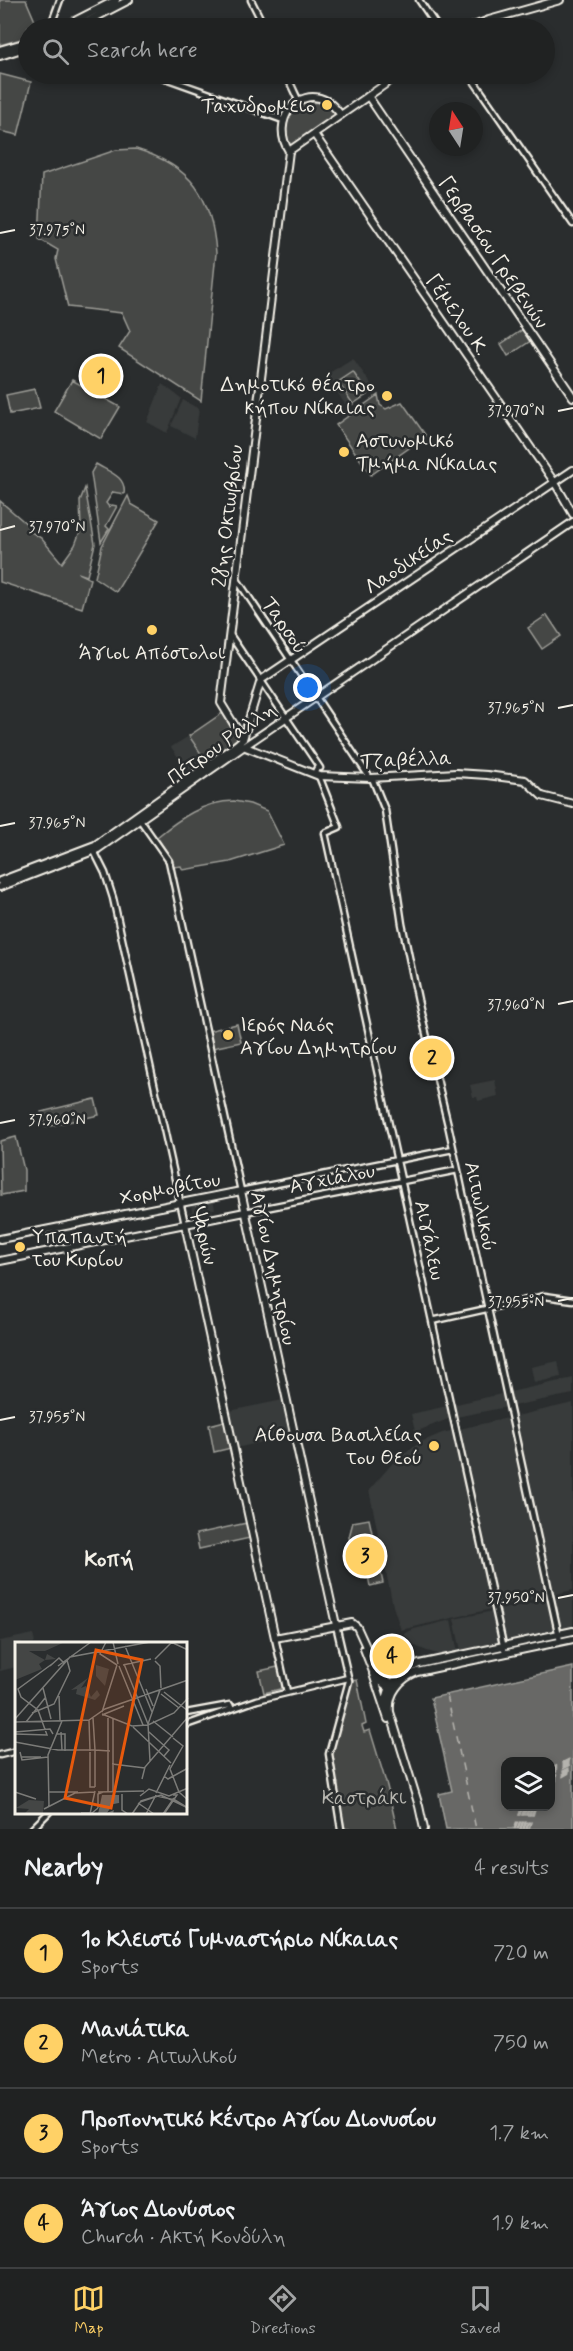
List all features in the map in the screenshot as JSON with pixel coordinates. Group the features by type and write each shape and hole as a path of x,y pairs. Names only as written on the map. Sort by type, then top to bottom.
{"main road":[{"path":"81,18 116,0"},
{"path":"94,18 129,0"},
{"path":"496,18 560,0"},
{"path":"0,50 18,45"},
{"path":"0,56 18,51"},
{"path":"289,151 385,84"},
{"name":"Γερβασίου Γρεβενών","path":"368,96 573,397"},
{"path":"283,120 290,109 299,102 311,99 329,102 341,115"},
{"name":"28ης Οκτωβρίου","path":"242,743 222,706 289,151 281,135 283,120"},
{"name":"Γέμελου Κ.","path":"314,134 555,483 573,514"},
{"name":"Λαοδικείας","path":"261,680 573,470"},
{"name":"Πέτρου Ράλλη","path":"30,873 92,849 139,818 242,743 256,738 573,522"},
{"name":"Πέτρου Ράλλη","path":"242,743 261,680"},
{"path":"245,730 248,737 256,738"},
{"name":"Τζαβέλλα","path":"242,743 317,775 372,778 456,773 487,775 525,780 542,796 573,804"},
{"path":"0,881 30,873"},
{"path":"0,887 30,873"},
{"name":"Χορμοβίτου","path":"0,1239 241,1191"},
{"name":"Αγίου Δημητρίου","path":"241,1191 336,1625"},
{"name":"Αγχιάλου","path":"0,1261 245,1212"},
{"name":"Ψαρών","path":"185,1224 275,1638"},
{"path":"275,1638 336,1625 354,1624 388,1710 421,1813 422,1829"},
{"path":"375,1673 559,1638 573,1631"},
{"path":"559,1638 573,1639"},
{"path":"393,1688 406,1677 417,1672 504,1649"},
{"path":"388,1710 393,1688 406,1670 419,1664"},
{"path":"375,1673 393,1688"}],"street":[{"path":"53,18 60,0"},
{"path":"251,0 260,18"},
{"path":"419,0 431,18"},
{"path":"182,84 283,120"},
{"path":"291,84 299,102"},
{"path":"476,84 573,224"},
{"name":"Ταρσού","path":"236,578 372,778"},
{"path":"229,634 320,768 317,768 317,775"},
{"name":"Αιγάλεω","path":"317,775 339,827 325,832 504,1649"},
{"name":"Αιτωλικού","path":"372,778 385,810 404,931 559,1638"},
{"name":"Αγίου Δημητρίου","path":"139,818 167,857 241,1191"},
{"name":"Ψαρών","path":"92,849 105,873 113,898 185,1224"},
{"name":"Χορμοβίτου","path":"241,1191 453,1149"},
{"name":"Αγχιάλου","path":"245,1212 458,1170"},
{"path":"432,1321 544,1296 573,1300"},
{"name":"Αγίου Δημητρίου","path":"336,1625 348,1678"},
{"path":"275,1638 287,1692"},
{"path":"188,1724 231,1707 348,1678 330,1748 331,1782"},
{"path":"188,1713 231,1707"},
{"path":"0,1755 15,1751"},
{"path":"327,1754 339,1829"},
{"path":"32,1829 47,1814"}],"shaded area":[{"path":"353,358 375,390 348,409 326,375"},
{"path":"162,384 181,398 167,433 147,422"},
{"path":"183,400 199,409 195,438 171,426"},
{"path":"189,736 206,761 189,773 171,747"},
{"path":"495,1080 498,1096 478,1101 477,1097 473,1097 470,1085"},
{"path":"213,1199 215,1209 212,1209 213,1217 188,1222 186,1213 192,1212 191,1203"},
{"path":"558,1361 561,1377 534,1383 531,1367"},
{"path":"573,1378 573,1394 451,1418 415,1432 411,1414"},
{"path":"283,1400 291,1436 236,1448 229,1411"},
{"path":"573,1403 573,1590 401,1630 393,1606 369,1490 397,1458 421,1442 442,1433"},
{"path":"573,1595 573,1628 560,1631 553,1599"},
{"path":"549,1600 556,1631 505,1642 497,1610"},
{"path":"493,1611 500,1643 461,1651 454,1619"},
{"path":"451,1620 458,1652 441,1655 427,1651 415,1646 404,1634 414,1629"},
{"path":"33,1634 35,1642 15,1642 15,1667 0,1671 0,1641"},
{"path":"573,1667 573,1829 446,1829 439,1794 452,1791 431,1698"}],"green space":[{"path":"0,0 26,0 34,18 18,18 18,40 0,45"},
{"path":"0,74 18,79 18,84 31,84 18,135 0,131"},
{"path":"307,102 324,104 336,115 289,147 284,133 286,120 294,109"},
{"path":"136,149 171,164 184,174 195,186 210,215 216,253 201,401 119,348 130,331 122,313 68,307 56,259 58,250 39,239 42,175 116,150"},
{"path":"525,328 532,340 508,356 501,344"},
{"path":"353,372 368,394 353,404 338,382"},
{"path":"72,380 120,407 101,439 54,411"},
{"path":"35,389 40,408 10,414 6,395"},
{"path":"378,395 380,405 386,409 402,402 426,436 371,475 336,425"},
{"path":"96,464 119,478 124,488 124,494 113,492 106,503 109,507 117,506 106,526 109,529 101,542 91,473"},
{"path":"85,488 95,544 87,576 78,573 90,579 82,608 0,582 0,501 29,526 31,532 41,538 62,563 75,545 81,529 80,501"},
{"path":"128,496 131,504 159,520 116,592 95,578 102,546"},
{"path":"547,615 561,636 542,649 528,628"},
{"path":"221,714 238,738 206,761 189,736"},
{"path":"234,801 267,811 284,845 230,862 183,870 181,866 173,867 171,858 157,837 192,812 212,804"},
{"path":"237,1024 241,1042 212,1048 208,1031"},
{"path":"95,1099 99,1115 45,1127 41,1112"},
{"path":"16,1137 24,1170 24,1191 1,1195 0,1141"},
{"path":"225,1421 231,1448 214,1452 209,1425"},
{"path":"369,1519 383,1583 370,1586 368,1576 360,1578 357,1574 349,1537 353,1522"},
{"path":"247,1523 250,1538 199,1549 196,1534"},
{"path":"278,1667 284,1688 264,1693 259,1671"},
{"name":"Καστράκι","path":"357,1680 366,1724 362,1726 364,1732 370,1730 397,1829 345,1829 336,1788 338,1783 332,1773 330,1756 351,1681"}],"ferry route":[{"path":"447,1695 476,1829"},
{"path":"555,1766 573,1757"},
{"path":"555,1767 573,1758"},
{"path":"555,1769 573,1760"},
{"path":"555,1770 573,1761"},
{"path":"555,1772 573,1763"},
{"path":"555,1773 573,1764"},
{"path":"555,1775 573,1766"},
{"path":"555,1776 573,1767"},
{"path":"555,1778 573,1769"},
{"path":"555,1779 573,1770"},
{"path":"555,1781 573,1771"},
{"path":"514,1829 520,1811"},
{"path":"515,1829 521,1811"},
{"path":"517,1829 523,1811"},
{"path":"518,1829 524,1811"},
{"path":"520,1829 525,1811"},
{"path":"521,1829 527,1811"},
{"path":"523,1829 528,1811"},
{"path":"524,1829 530,1811"},
{"path":"526,1829 531,1811"},
{"path":"527,1829 533,1811"},
{"path":"529,1829 534,1811"}],"place":[{"name":"Ταχυδρομειο","path":"327,105"},
{"name":"1ο Κλειστό Γυμναστήριο Νίκαιας","path":"101,376"},
{"name":"Δημοτικό θέατρο κήπου Νίκαιας","path":"387,396"},
{"name":"Αστυνομικό Τμήμα Νίκαιας","path":"344,452"},
{"name":"Άγιοι Απόστολοι","path":"152,630"},
{"name":"Ιερός Ναός Αγίου Δημητρίου","path":"228,1035"},
{"name":"Μανιάτικα","path":"432,1058"},
{"name":"Υπαπαντή του Κυρίου","path":"20,1247"},
{"name":"Αίθουσα Βασιλείας του Θεού","path":"434,1446"},
{"name":"Προπονητικό Κέντρο Αγίου Διονυσίου","path":"365,1556"},
{"name":"Άγιος Διονύσιος","path":"392,1656"}],"district":[{"name":"Κοπή","path":"109,1559"}]}
